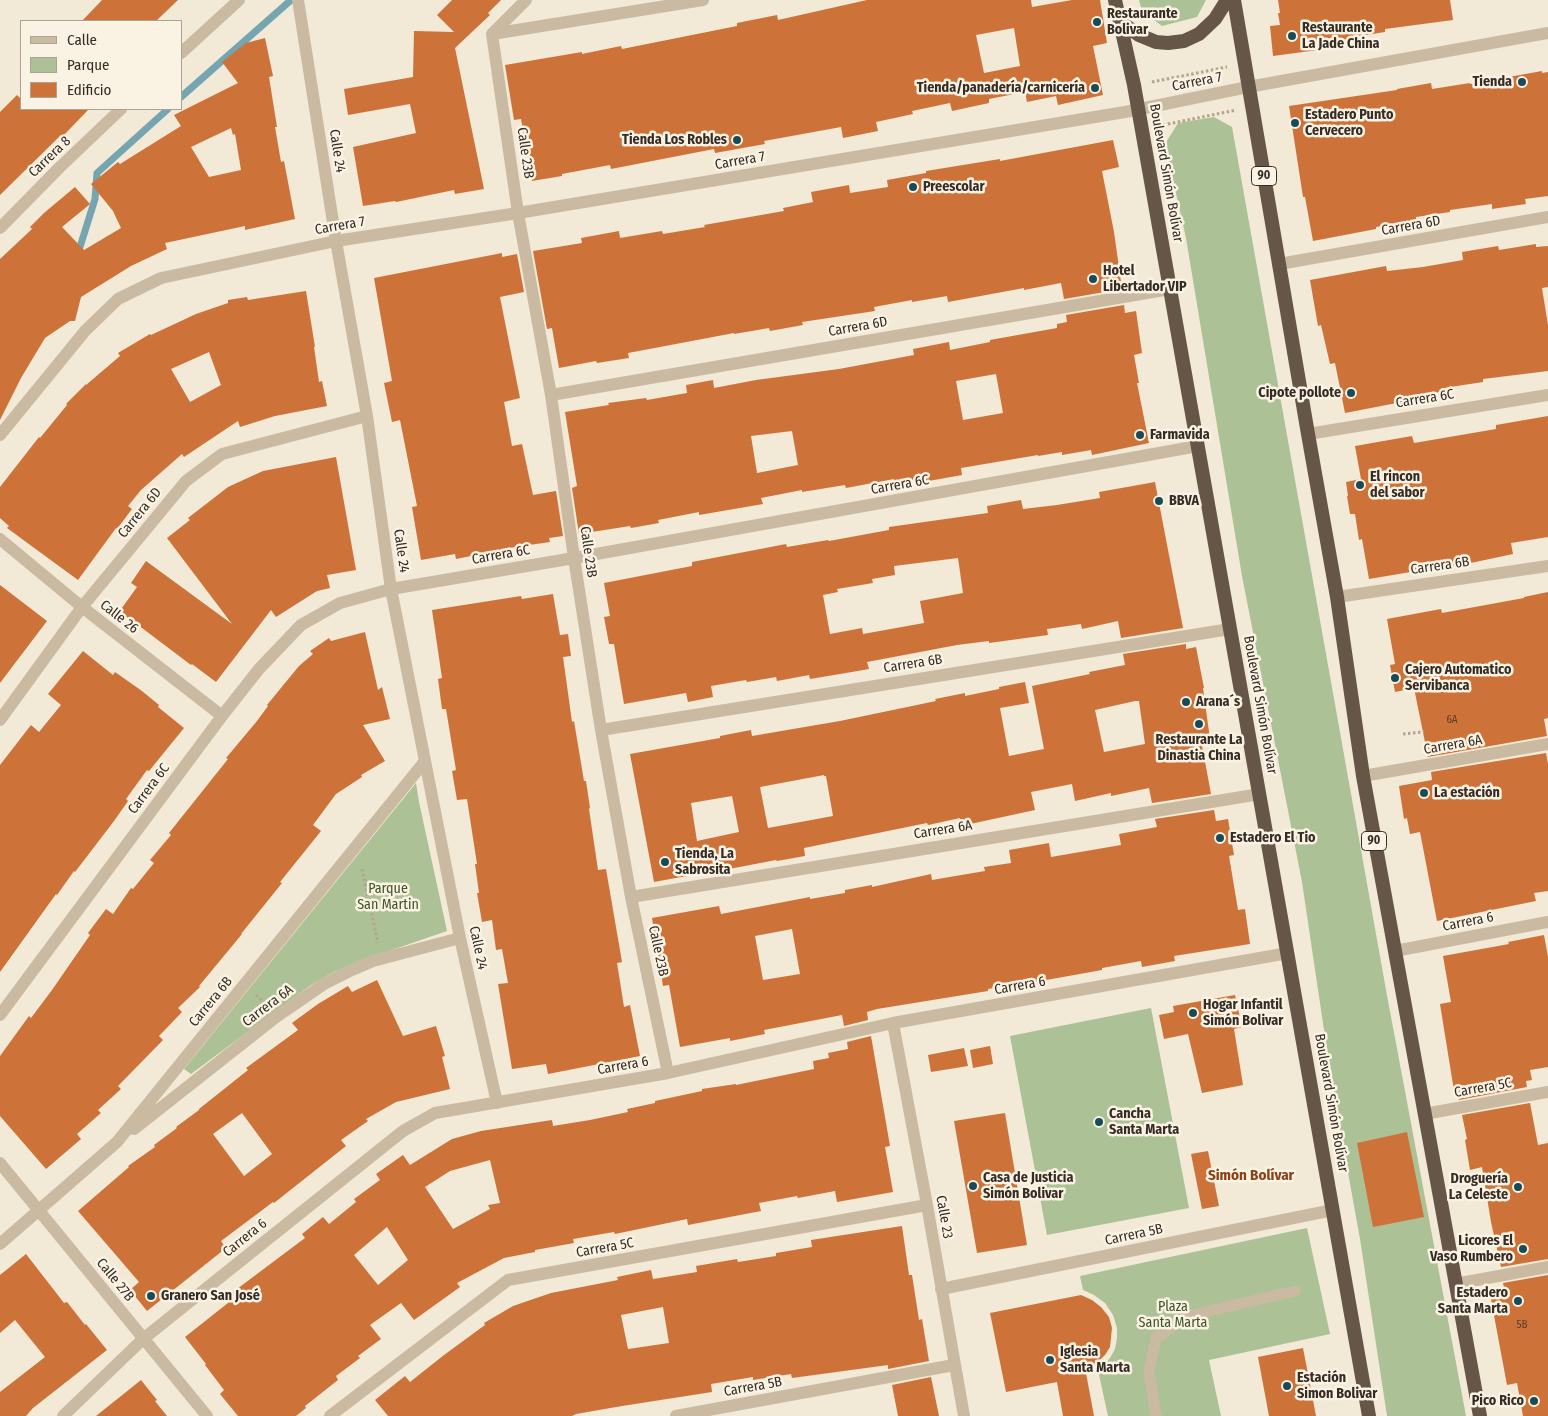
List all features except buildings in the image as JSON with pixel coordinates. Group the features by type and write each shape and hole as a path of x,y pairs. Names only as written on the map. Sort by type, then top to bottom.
{"highway":[{"path":"1116,5 1126,26 1139,36 1156,42 1168,43 1184,40 1198,34 1216,19 1227,0"},
{"name":"90","path":"1234,0 1337,597 1362,776 1480,1416"},
{"name":"Boulevard Simón Bolívar","path":"1116,5 1134,85 1369,1416"}],"street":[{"path":"182,53 239,0"},
{"name":"Calle 24","path":"298,0 336,241 367,416 391,589 460,938 497,1103"},
{"path":"492,34 526,0"},
{"path":"492,34 703,0"},
{"name":"Carrera 7","path":"0,435 85,331 118,298 161,278 336,241 518,213 1138,109 1248,87 1548,33"},
{"name":"Calle 23B","path":"492,34 518,213 551,395 601,730 631,896 668,1073"},
{"name":"Carrera 8","path":"0,228 59,168 121,110"},
{"name":"Carrera 6D","path":"1279,264 1548,217"},
{"name":"Carrera 6D","path":"551,395 1170,289"},
{"name":"Carrera 6C","path":"1308,434 1548,395"},
{"name":"Carrera 6D","path":"0,720 82,607 186,482 222,454 367,416"},
{"name":"Carrera 6C","path":"0,1015 259,668 301,625 340,603 391,589 1198,446"},
{"name":"Calle 26","path":"0,539 82,607 222,716"},
{"name":"Carrera 6B","path":"1337,597 1548,566"},
{"name":"Carrera 6B","path":"601,730 1230,629"},
{"name":"Carrera 6A","path":"1362,776 1548,744"},
{"name":"Carrera 6B","path":"0,1244 117,1142 425,762"},
{"name":"Carrera 6A","path":"631,896 1260,794"},
{"name":"Carrera 6","path":"1394,951 1548,922"},
{"name":"Carrera 6A","path":"117,1142 279,1015 324,984 382,958 460,938"},
{"name":"Carrera 6","path":"63,1416 143,1339 403,1131 435,1113 668,1073 893,1023 1288,954"},
{"name":"Calle 23","path":"893,1023 928,1204 964,1416"},
{"name":"Carrera 5C","path":"1424,1114 1548,1092"},
{"name":"Calle 27B","path":"0,1163 208,1416"},
{"name":"Carrera 5C","path":"330,1416 508,1280 928,1204"},
{"name":"Carrera 5B","path":"941,1289 1333,1210"},
{"path":"1455,1284 1548,1266"},
{"name":"Carrera 5B","path":"676,1416 954,1365"}],"lane":[{"path":"1156,1416 1149,1372 1156,1338 1188,1316 1295,1292"}],"path":[{"path":"1403,734 1424,732"},
{"path":"356,846 382,958"},
{"path":"244,986 279,1015"}],"green space":[{"path":"1139,0 1206,0 1197,17 1162,26 1142,11"},
{"path":"1214,117 1232,127 1386,990 1466,1416 1387,1416 1360,1239 1332,1084 1302,882 1242,576 1186,238 1165,144 1178,123"},
{"name":"Parque San Martin","path":"416,783 447,931 357,962 332,973 311,985 191,1074 184,1069"},
{"name":"Cancha Santa Marta","path":"1151,1008 1189,1208 1047,1235 1010,1036"},
{"name":"Plaza Santa Marta","path":"1307,1228 1330,1334 1209,1360 1221,1416 1108,1416 1098,1370 1110,1358 1115,1349 1117,1328 1113,1315 1105,1303 1083,1290 1080,1276"}],"waterway":[{"path":"182,96 291,0"},
{"path":"74,253 80,247 95,199 97,173 167,110"}],"place":[{"name":"Restaurante Bolivar","path":"1097,22"},
{"name":"Restaurante La Jade China","path":"1292,36"},
{"name":"Tienda","path":"1522,82"},
{"name":"Tienda/panadería/carnicería","path":"1095,88"},
{"name":"Estadero Punto Cervecero","path":"1295,123"},
{"name":"Tienda Los Robles","path":"737,140"},
{"name":"Preescolar","path":"913,187"},
{"name":"Hotel Libertador VIP","path":"1093,279"},
{"name":"Cipote pollote","path":"1351,393"},
{"name":"Farmavida","path":"1140,435"},
{"name":"El rincon del sabor","path":"1360,485"},
{"name":"BBVA","path":"1159,501"},
{"name":"Cajero Automatico Servibanca","path":"1395,678"},
{"name":"Arana´s","path":"1186,702"},
{"name":"Restaurante La Dinastia China","path":"1199,724"},
{"name":"La estación","path":"1424,793"},
{"name":"Estadero El Tio","path":"1220,838"},
{"name":"Tienda, La Sabrosita","path":"665,862"},
{"name":"Hogar Infantil Simón Bolivar","path":"1193,1013"},
{"name":"Cancha Santa Marta","path":"1099,1122"},
{"name":"Casa de Justicia Simón Bolivar","path":"973,1186"},
{"name":"Droguería La Celeste","path":"1518,1187"},
{"name":"Licores El Vaso Rumbero","path":"1523,1249"},
{"name":"Granero San José","path":"151,1296"},
{"name":"Estadero Santa Marta","path":"1518,1301"},
{"name":"Iglesia Santa Marta","path":"1050,1360"},
{"name":"Estación Simon Bolivar","path":"1287,1386"},
{"name":"Pico Rico","path":"1534,1401"}],"district":[{"name":"Simón Bolívar","path":"1251,1176"}]}
